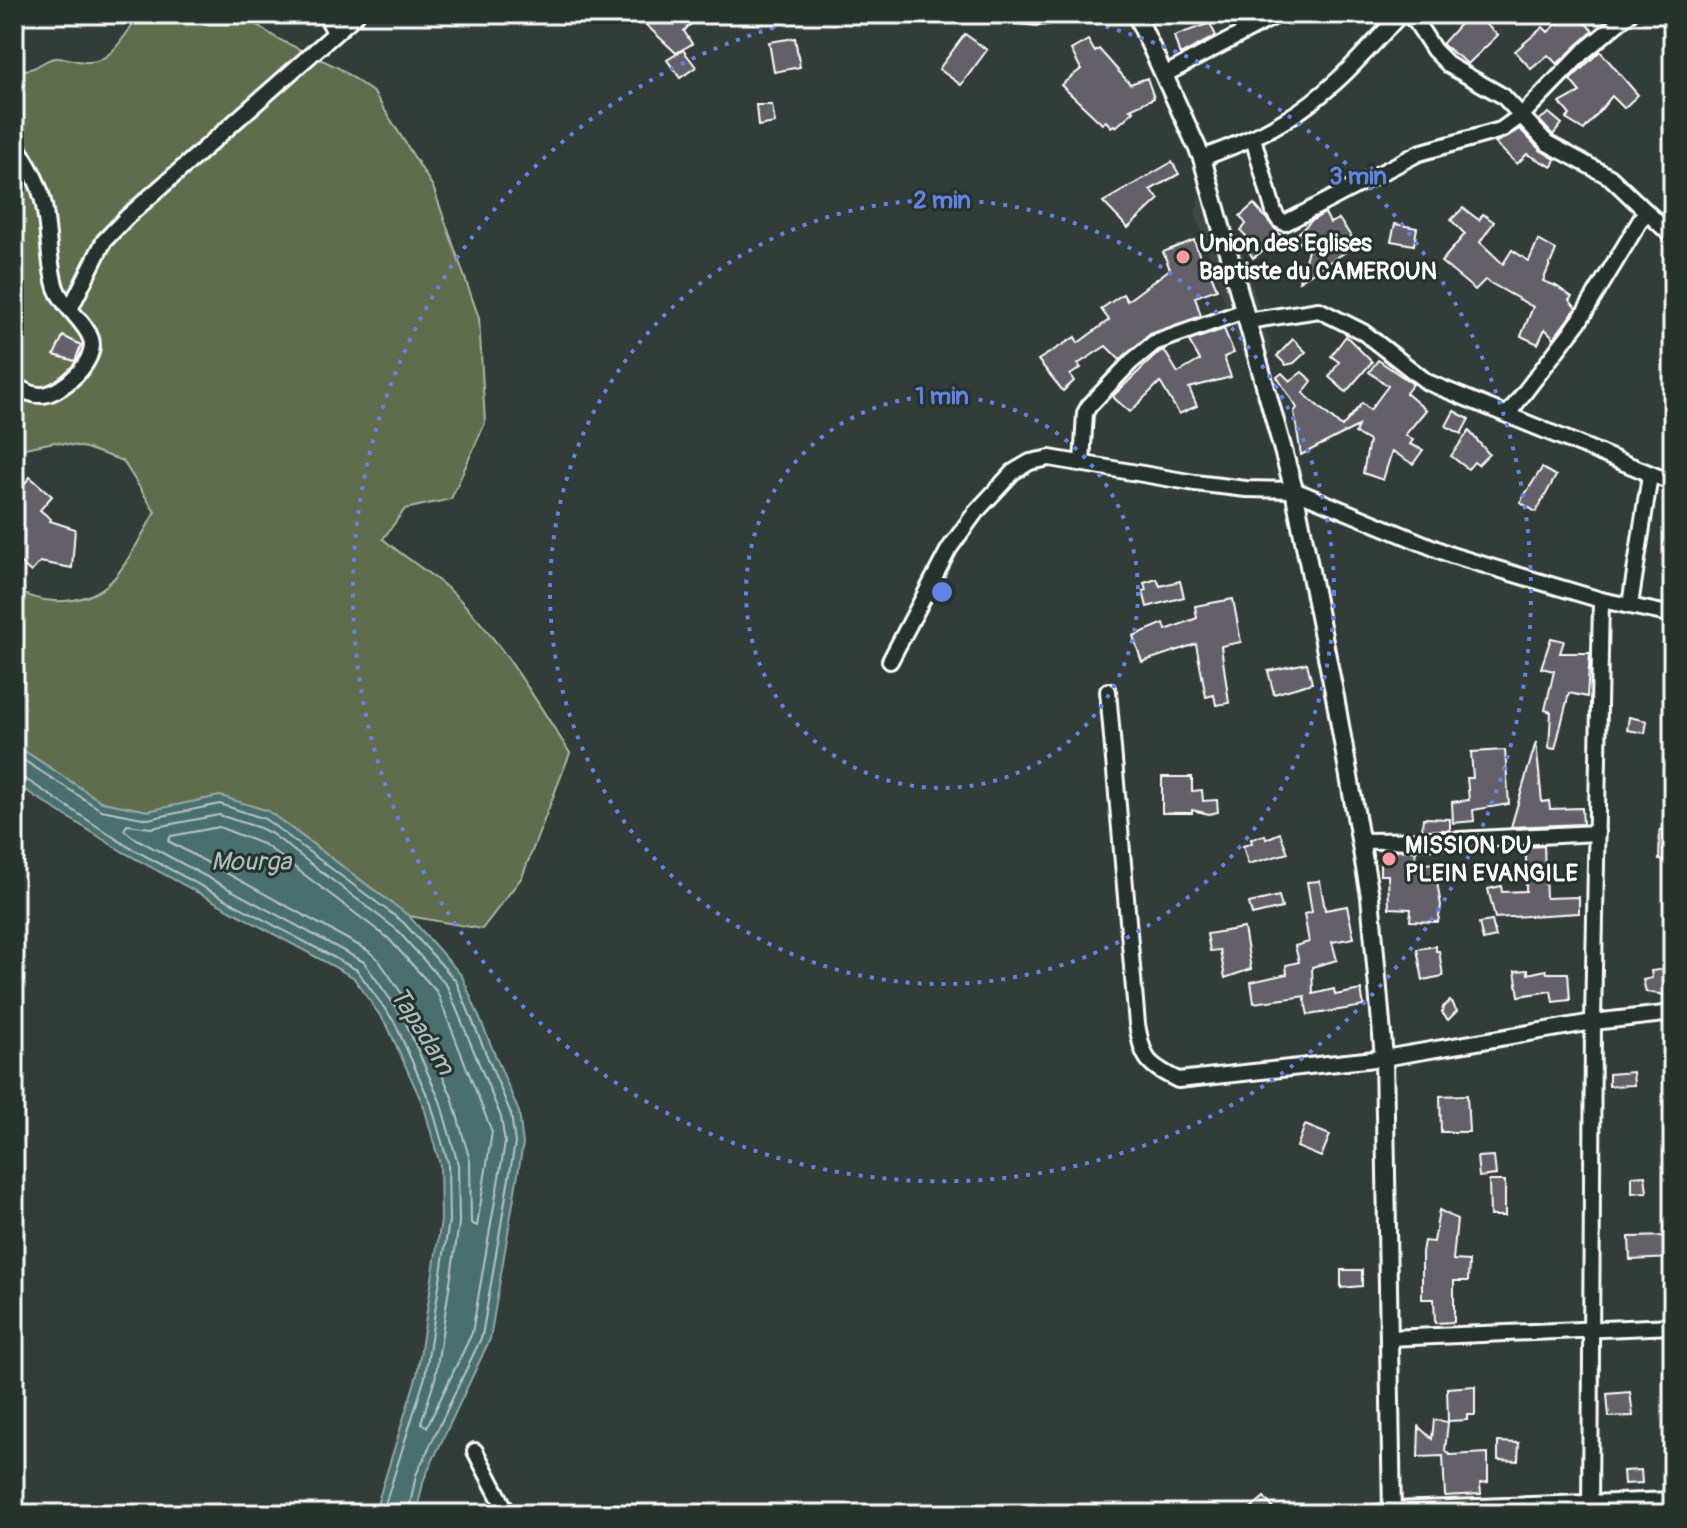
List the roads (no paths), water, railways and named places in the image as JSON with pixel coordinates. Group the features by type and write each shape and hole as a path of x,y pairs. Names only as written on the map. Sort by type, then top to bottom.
{"street":[{"path":"14,30 17,14"},
{"path":"325,14 335,32"},
{"path":"70,309 104,241 127,217 357,14"},
{"path":"1007,14 1038,17 1057,14"},
{"path":"1136,14 1202,158 1294,490 1370,896 1384,1058 1392,1512"},
{"path":"1164,75 1279,14"},
{"path":"1202,158 1253,138 1290,118 1345,74 1404,14 1416,22 1434,50 1450,66 1490,86 1547,143 1610,177 1673,237"},
{"path":"1253,138 1274,212 1285,223 1419,153 1501,130 1522,115 1583,52 1629,14"},
{"path":"14,142 31,169 42,198 57,290 91,339 92,355 84,367 54,392 42,395 28,393 14,385"},
{"path":"1508,414 1580,320 1646,211"},
{"path":"1082,463 1085,413 1089,406 1154,343 1245,316 1319,310 1363,332 1427,382 1673,483"},
{"path":"890,661 949,549 975,513 1013,472 1030,462 1050,458 1195,483 1294,490 1451,555 1601,600 1673,615"},
{"path":"1630,605 1650,475"},
{"path":"1590,1509 1593,1022 1601,600"},
{"path":"1108,691 1142,1051 1155,1069 1178,1080 1384,1058 1593,1022 1673,1013"},
{"path":"1360,841 1597,833"},
{"path":"1389,1338 1673,1326"},
{"path":"475,1451 508,1514"},
{"path":"1373,1514 1590,1509 1673,1500"}],"water":[{"name":"Mourga","path":"14,744 102,802 148,811 220,796 268,811 409,916 462,976 519,1112 523,1144 490,1339 424,1479 416,1514 374,1514 417,1375 441,1221 440,1165 424,1107 388,1027 353,977 123,852 14,783"}],"place":[{"name":"Union des Eglises Baptiste du CAMEROUN","path":"1183,257"},
{"name":"MISSION DU PLEIN EVANGILE","path":"1389,859"}],"water label":[{"name":"Tapadam","path":"422,1031"}]}
